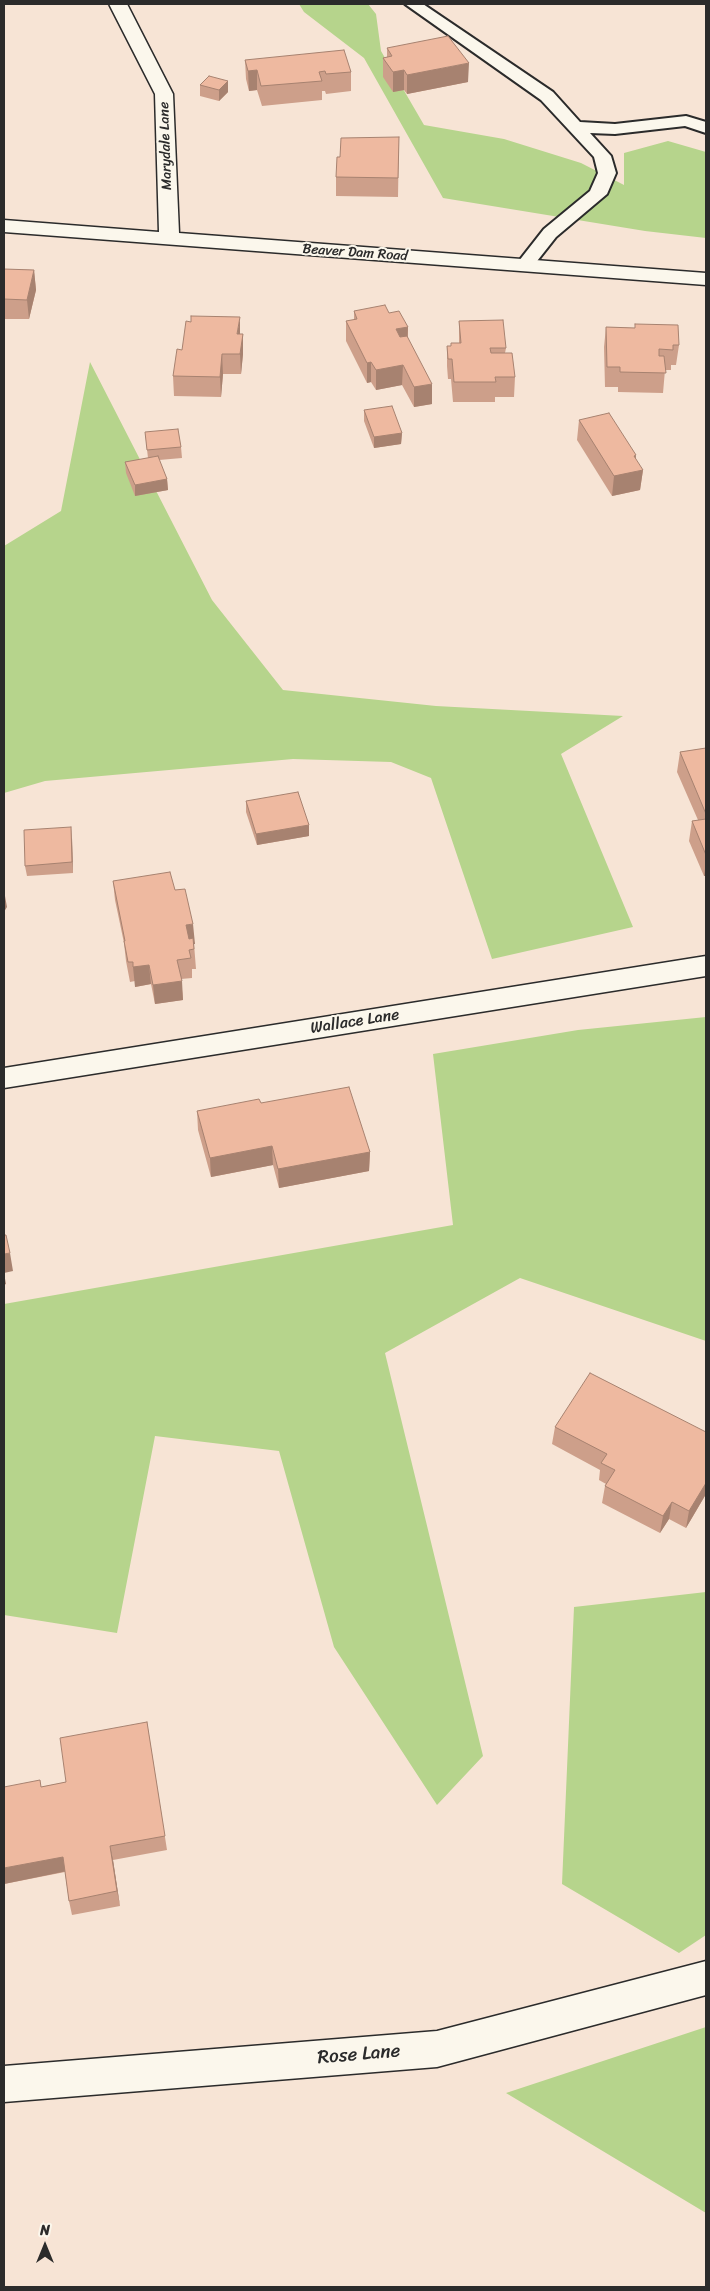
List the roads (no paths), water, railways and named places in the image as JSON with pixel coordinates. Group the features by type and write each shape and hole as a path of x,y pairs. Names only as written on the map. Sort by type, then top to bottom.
{"street":[{"name":"Marydale Lane","path":"118,4 164,94 169,239"},
{"name":"Beaver Dam Road","path":"4,226 706,279"},
{"name":"Wallace Lane","path":"4,1078 706,966"},
{"name":"Rose Lane","path":"4,2084 437,2049 706,1978"}],"lane":[{"path":"412,4 547,96 602,156 607,173 598,194 550,233 524,266"},
{"path":"576,127 615,128 686,121 706,128"}]}
